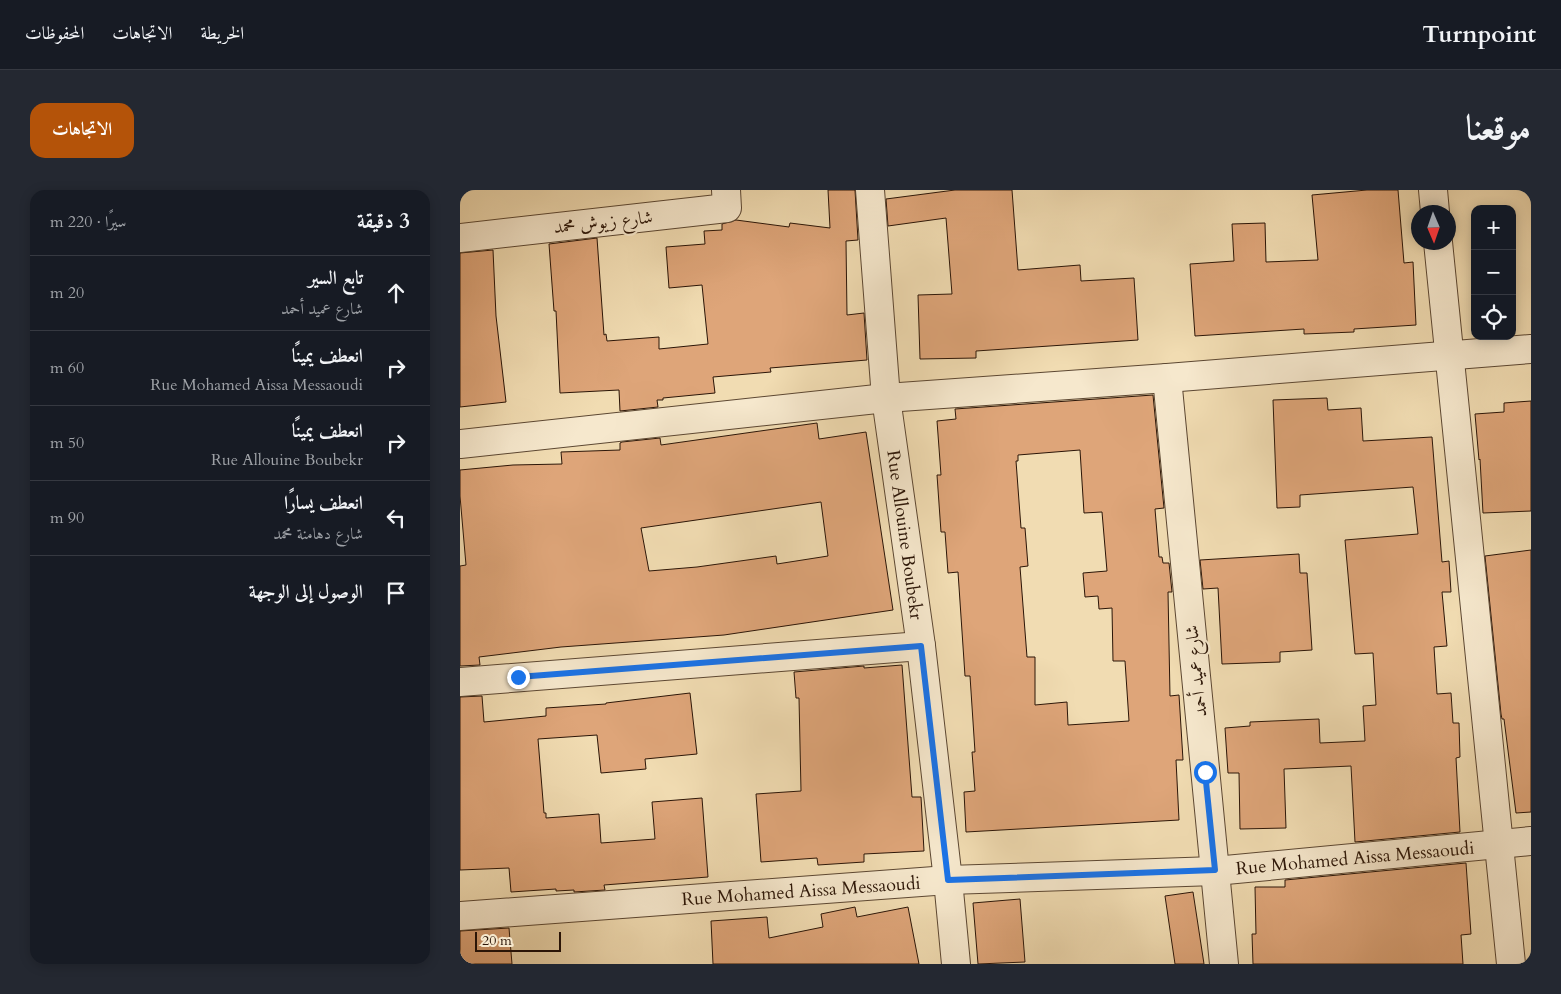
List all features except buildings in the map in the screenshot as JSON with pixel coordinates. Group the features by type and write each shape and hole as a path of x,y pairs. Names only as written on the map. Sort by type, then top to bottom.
{"street":[{"name":"شارع زيوش محمد","path":"460,238 727,208 726,190"},
{"name":"Rue Allouine Boubekr","path":"870,190 886,398 921,646 956,964"},
{"path":"1433,190 1434,205"},
{"path":"1439,250 1511,964"},
{"path":"460,444 886,398 1531,349"},
{"name":"شارع عميد أحمد","path":"1167,378 1224,964"},
{"path":"460,682 921,646"},
{"name":"Rue Mohamed Aissa Messaoudi","path":"460,916 948,880 1215,870 1531,841"}],"route":[{"path":"518,677 921,646 948,880 1215,870 1205,772"}]}
